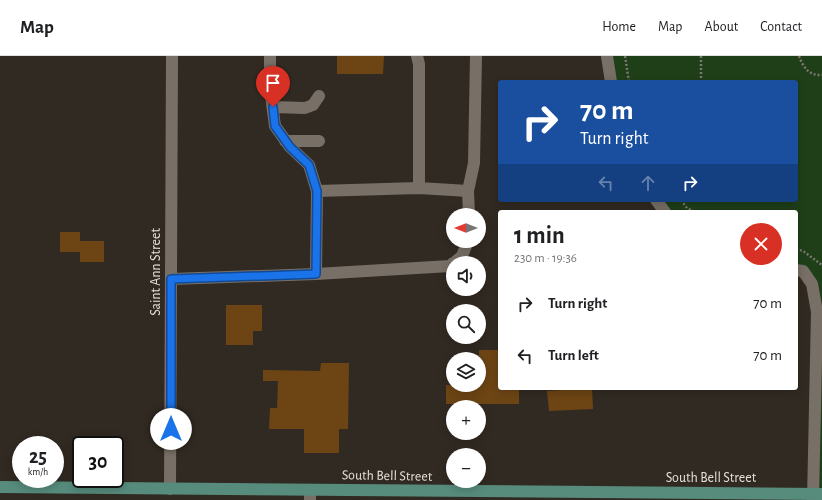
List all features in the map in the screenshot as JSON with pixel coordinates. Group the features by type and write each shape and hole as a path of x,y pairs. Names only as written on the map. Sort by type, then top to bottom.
{"main road":[{"name":"South Bell Street","path":"0,487 170,489 310,495 700,497 816,496"}],"street":[{"name":"Saint Ann Street","path":"170,489 172,56"},
{"path":"270,56 270,88 275,126 290,147 309,165 317,191 316,274"},
{"path":"417,56 419,188"},
{"path":"469,208 468,192 474,163 476,56"},
{"path":"606,56 611,80"},
{"path":"273,107 305,108 313,105 319,96"},
{"path":"285,141 319,141"},
{"path":"317,191 419,188 468,192"},
{"path":"171,279 316,274 446,266"},
{"path":"798,270 803,271 812,284 817,312 816,496"}],"path":[{"path":"625,56 629,80"},
{"path":"701,56 701,78"},
{"path":"799,56 804,68 811,73 822,76"},
{"path":"682,202 687,208 691,210"},
{"path":"798,250 803,251 822,265"}],"green space":[{"path":"607,56 822,56 822,494 813,494 811,284 798,272 798,210 664,210 658,202 798,202 798,80 611,80"}],"building":[{"path":"337,56 384,56 383,74 337,74"},
{"path":"60,232 80,232 80,241 104,241 104,262 80,262 80,252 60,252"},
{"path":"226,305 262,305 262,331 253,331 253,345 226,345"},
{"path":"479,350 498,350 498,390 519,390 519,404 486,404 486,400 446,400 446,392 486,392 486,352 479,352"},
{"path":"321,363 349,363 348,429 339,429 339,453 304,453 304,429 269,429 270,408 277,408 278,381 263,381 263,370 320,371"},
{"path":"592,390 593,409 549,411 547,391"}],"route":[{"path":"171,429 171,279 316,274 317,191 309,165 290,147 275,126 273,107"}]}
